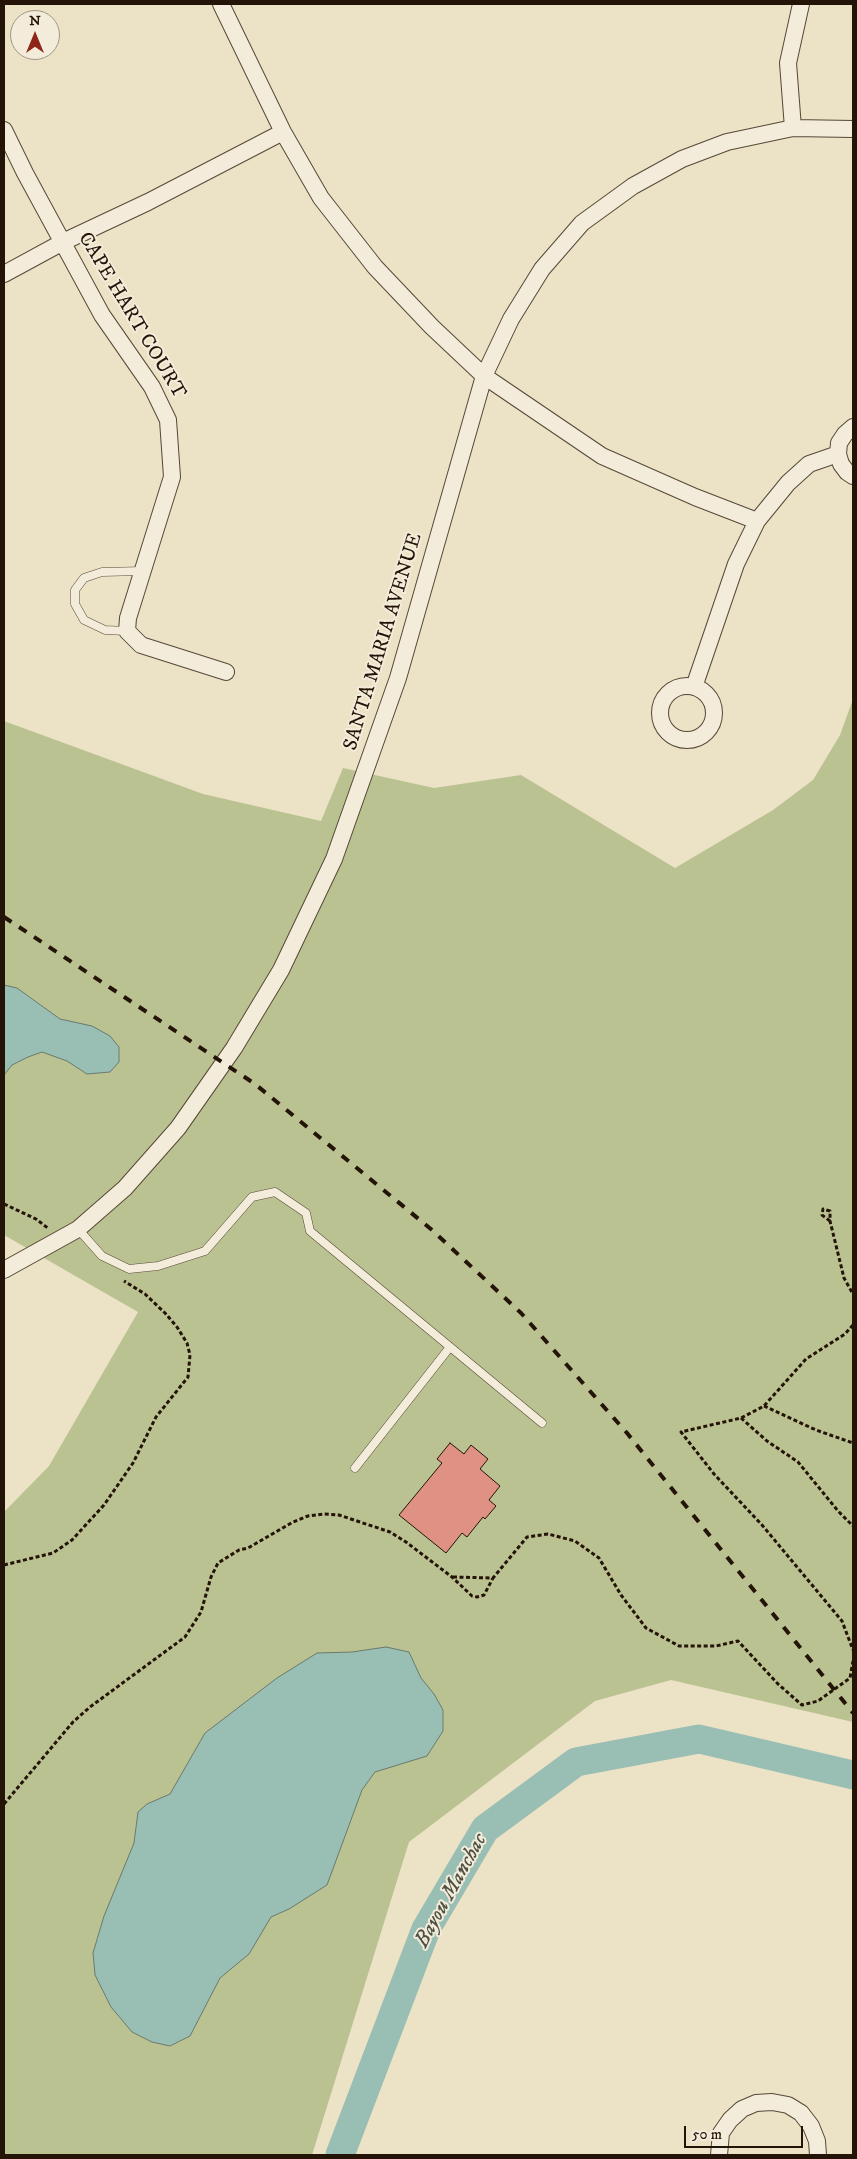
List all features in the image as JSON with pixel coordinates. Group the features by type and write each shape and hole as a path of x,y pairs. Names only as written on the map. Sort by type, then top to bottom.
{"street":[{"path":"222,4 283,132 321,198 375,267 432,328 484,376 602,456 695,497 757,521"},
{"path":"793,128 788,63 802,4"},
{"name":"SANTA MARIA AVENUE","path":"4,1270 78,1229 125,1188 178,1128 234,1048 281,970 334,859 398,678 484,376 511,319 542,269 582,223 633,186 682,159 727,142 793,128 853,129"},
{"name":"CAPE HART COURT","path":"4,130 25,173 102,315 152,387 168,420 172,477 128,618 127,631"},
{"path":"4,274 63,242 148,202 283,132"},
{"path":"853,427 844,434 839,443 838,454 841,464 853,476"},
{"path":"694,688 736,564 757,521 788,483 809,464 838,454"},
{"path":"127,631 141,645 226,672"},
{"path":"719,2155 718,2148 722,2133 730,2120 742,2109 756,2103 772,2102 788,2105 801,2114 811,2126 817,2140 818,2155"}],"lane":[{"path":"127,631 105,630 84,620 75,604 75,590 84,578 102,572 143,570"},
{"path":"78,1229 102,1256 129,1269 158,1266 205,1251 252,1197 275,1192 306,1213 310,1231 542,1423"},
{"path":"354,1468 450,1347"}],"path":[{"path":"4,1204 36,1219 61,1239"},
{"path":"830,1221 844,1278 853,1294"},
{"path":"4,1565 52,1553 72,1540 104,1505 133,1463 156,1417 188,1377 190,1355 187,1342 177,1327 145,1294 120,1278"},
{"path":"853,1325 845,1334 806,1359 764,1406 741,1418 681,1432 714,1474 762,1525 842,1620 853,1650"},
{"path":"764,1406 816,1430 853,1443"},
{"path":"741,1418 767,1441 798,1462 838,1511 853,1526"},
{"path":"4,1804 73,1722 184,1637 201,1612 211,1577 218,1564 239,1550 248,1548 308,1516 339,1515 390,1532 452,1577 472,1596 477,1597 487,1592 493,1578 527,1537 548,1534 575,1541 599,1558 621,1594 646,1628 679,1646 716,1646 738,1641 778,1684 802,1705 818,1701 850,1678 853,1661"},
{"path":"452,1577 493,1578"}],"green space":[{"path":"853,699 853,1722 671,1680 595,1701 409,1842 312,2155 4,2155 4,1512 49,1466 138,1312 4,1235 4,721 203,794 321,821 343,768 434,788 521,775 675,868 773,810 813,780 840,735"}],"water":[{"path":"4,985 17,988 60,1019 92,1026 110,1036 119,1047 119,1062 110,1072 87,1074 67,1061 42,1052 12,1065 4,1075"},
{"path":"386,1647 409,1652 421,1678 434,1694 443,1710 443,1731 427,1756 375,1772 362,1790 327,1885 289,1909 271,1917 249,1954 220,1978 190,2036 170,2046 152,2042 132,2032 111,2007 95,1975 93,1953 104,1916 134,1843 138,1812 147,1804 170,1794 205,1733 277,1678 317,1653 352,1652"}],"building":[{"path":"450,1443 464,1454 471,1445 488,1459 480,1469 500,1486 489,1500 496,1506 485,1519 483,1517 467,1537 462,1533 446,1553 399,1515 442,1463 437,1459"}],"waterway":[{"name":"Bayou Manchac","path":"340,2155 426,1929 485,1829 576,1762 699,1739 853,1775"}],"railway":[{"path":"4,917 255,1084 432,1230 521,1313 627,1433 853,1713"}]}
